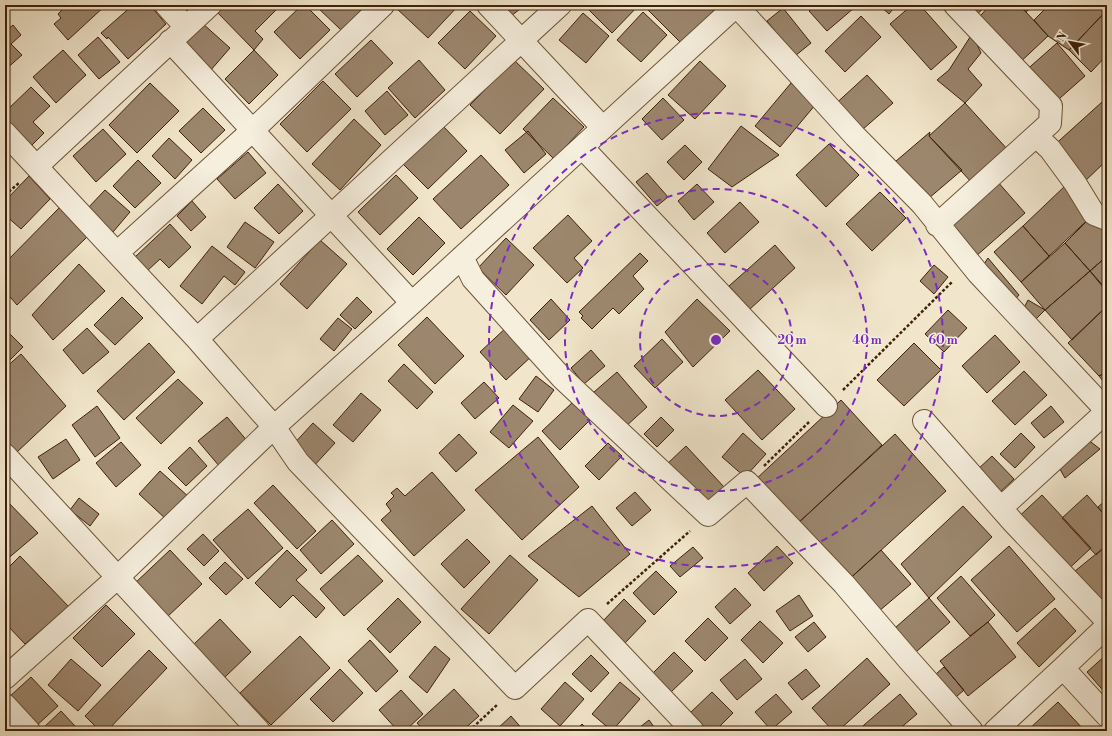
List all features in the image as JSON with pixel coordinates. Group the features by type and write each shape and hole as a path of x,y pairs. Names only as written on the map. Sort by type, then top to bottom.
{"street":[{"path":"166,5 186,27"},
{"path":"37,166 210,5"},
{"path":"117,253 253,130 383,5"},
{"path":"488,5 604,128"},
{"path":"197,339 560,5"},
{"path":"5,678 118,577 274,427 412,303 737,5 856,136 922,204 970,265 1107,411 1001,508"},
{"path":"937,225 1050,123 1051,106 955,5"},
{"path":"170,41 412,303"},
{"path":"5,133 197,339 274,427 298,462 515,688 588,620 692,731"},
{"path":"1036,136 1054,155 1075,183 1094,214 1107,220"},
{"path":"582,147 826,406"},
{"path":"462,257 473,279 562,378 708,515 747,482 844,584 972,731"},
{"path":"924,422 1001,508 1107,621"},
{"path":"5,455 259,731"},
{"path":"995,731 1107,626"},
{"path":"1063,668 1107,716"},
{"path":"5,705 29,731"}],"path":[{"path":"747,482 970,265"},
{"path":"588,620 708,515"},
{"path":"469,731 515,688"}],"building":[{"path":"67,5 106,5 68,40 54,24 61,18 58,14"},
{"path":"133,5 150,5 166,24 128,59 108,37 107,39 101,33"},
{"path":"221,5 271,5 276,10 255,31 263,39 254,50 216,11"},
{"path":"302,5 305,5 330,30 300,59 274,32"},
{"path":"315,5 366,5 341,30"},
{"path":"397,5 459,5 428,38 395,7"},
{"path":"494,5 525,5 506,20"},
{"path":"584,5 639,5 612,33"},
{"path":"653,5 719,5 681,43 648,10"},
{"path":"816,5 851,5 854,8 827,31 809,11"},
{"path":"879,5 896,5 889,14"},
{"path":"912,5 920,5 957,47 931,70 890,24"},
{"path":"961,5 987,5 973,18"},
{"path":"990,5 1018,5 1048,36 1014,68 973,24"},
{"path":"1020,5 1034,5 1026,12"},
{"path":"1049,5 1107,5 1107,10 1069,50 1048,36 1034,20"},
{"path":"783,8 811,43 795,56 767,21"},
{"path":"1107,10 1107,55 1091,72 1069,50"},
{"path":"470,11 496,36 465,69 438,43"},
{"path":"643,12 667,35 641,62 617,40"},
{"path":"583,13 609,36 586,63 559,40"},
{"path":"861,16 881,37 845,72 825,51"},
{"path":"202,23 230,48 210,71 181,46"},
{"path":"13,25 21,35 11,44 22,55 5,70 5,32"},
{"path":"972,34 981,53 968,69 982,85 965,103 937,80 949,70"},
{"path":"98,37 120,62 99,79 78,55"},
{"path":"371,40 393,63 357,97 335,74"},
{"path":"1057,43 1085,76 1051,106 1023,73"},
{"path":"63,50 86,75 56,103 33,77"},
{"path":"254,50 278,75 249,104 225,79"},
{"path":"419,60 445,90 415,118 388,88"},
{"path":"514,60 544,89 500,134 470,105"},
{"path":"700,61 726,86 695,119 668,95"},
{"path":"867,75 893,103 855,136 831,108"},
{"path":"323,81 351,109 307,152 280,124"},
{"path":"150,83 179,111 137,153 109,125"},
{"path":"791,83 816,104 780,147 755,126"},
{"path":"31,87 50,106 33,122 44,133 30,147 5,122 5,112"},
{"path":"387,91 408,115 385,135 365,111"},
{"path":"553,98 584,127 554,159 523,129"},
{"path":"663,98 684,120 662,140 642,119"},
{"path":"1102,102 1107,107 1107,160 1082,184 1050,149"},
{"path":"965,103 1009,151 973,184 929,136"},
{"path":"203,108 225,130 201,153 179,131"},
{"path":"354,119 381,145 340,190 312,164"},
{"path":"443,126 467,151 428,189 403,164"},
{"path":"741,126 779,155 732,187 708,169"},
{"path":"103,129 126,154 96,182 73,156"},
{"path":"528,131 546,154 524,173 505,150"},
{"path":"930,132 929,136 962,170 922,204 889,167"},
{"path":"169,138 192,160 175,179 152,156"},
{"path":"829,144 859,175 826,207 796,175"},
{"path":"685,145 702,162 684,180 667,162"},
{"path":"248,152 266,173 235,199 217,179"},
{"path":"481,155 509,185 461,229 433,199"},
{"path":"138,160 161,183 135,208 113,186"},
{"path":"647,173 668,197 657,206 636,182"},
{"path":"396,175 418,198 380,235 358,212"},
{"path":"29,176 50,199 21,229 5,215 5,201"},
{"path":"997,181 1025,213 975,257 946,225"},
{"path":"278,184 303,211 279,234 254,208"},
{"path":"697,184 714,202 694,220 678,201"},
{"path":"1066,185 1094,214 1049,256 1023,226"},
{"path":"105,190 130,212 113,232 87,209"},
{"path":"880,192 906,218 872,251 846,224"},
{"path":"192,201 206,217 191,231 177,216"},
{"path":"740,202 759,222 725,253 707,233"},
{"path":"61,206 88,236 17,305 5,291 5,263"},
{"path":"1094,214 1107,227 1107,256 1090,271 1065,243"},
{"path":"568,215 592,241 574,258 583,268 567,283 533,248"},
{"path":"419,217 445,243 413,275 387,249"},
{"path":"245,222 274,242 255,268 227,247"},
{"path":"170,224 191,247 169,268 160,259 147,271 135,257"},
{"path":"1023,226 1049,256 1021,282 994,252"},
{"path":"506,238 534,265 506,295 478,268"},
{"path":"320,240 347,264 307,309 280,284"},
{"path":"1065,243 1090,271 1045,310 1021,282"},
{"path":"775,245 795,268 750,309 729,286"},
{"path":"212,246 245,272 235,285 224,276 202,304 180,286"},
{"path":"640,253 648,261 633,276 644,289 619,314 613,308 592,329 581,318 583,316 579,312"},
{"path":"1107,256 1107,292 1090,271"},
{"path":"988,258 1019,295 1014,301 978,273"},
{"path":"79,264 105,291 53,340 32,315"},
{"path":"934,265 948,277 934,294 920,281"},
{"path":"1090,271 1107,290 1107,306 1072,340 1045,310"},
{"path":"122,297 143,318 115,345 94,325"},
{"path":"357,297 372,312 355,329 340,315"},
{"path":"551,299 570,320 549,340 530,320"},
{"path":"697,299 730,331 693,367 665,332"},
{"path":"1028,300 1045,310 1034,321 1023,310"},
{"path":"1107,306 1107,372 1099,376 1068,343"},
{"path":"948,310 967,328 944,352 925,334"},
{"path":"427,317 464,356 435,384 398,345"},
{"path":"338,318 352,329 334,351 320,339"},
{"path":"508,326 534,354 506,380 480,352"},
{"path":"87,328 109,352 83,374 63,350"},
{"path":"5,329 23,347 5,365"},
{"path":"995,335 1020,362 987,393 962,366"},
{"path":"662,339 683,362 655,388 634,366"},
{"path":"149,343 175,372 124,420 97,391"},
{"path":"914,343 941,370 904,406 877,380"},
{"path":"591,350 605,366 584,384 571,368"},
{"path":"21,354 66,406 17,452 5,439 5,368"},
{"path":"404,364 433,392 417,409 388,381"},
{"path":"758,370 795,409 762,440 725,400"},
{"path":"1024,371 1047,395 1015,425 992,401"},
{"path":"617,372 647,407 624,428 594,392"},
{"path":"1107,372 1107,386 1099,376"},
{"path":"536,376 554,390 538,412 519,399"},
{"path":"178,379 203,403 161,444 136,418"},
{"path":"484,382 499,398 475,419 461,403"},
{"path":"361,393 381,410 353,442 333,425"},
{"path":"841,400 882,445 796,525 755,480"},
{"path":"573,402 590,420 560,450 542,431"},
{"path":"513,405 533,421 509,448 490,432"},
{"path":"97,406 120,438 95,457 72,425"},
{"path":"1051,406 1064,422 1044,438 1031,423"},
{"path":"227,417 249,443 220,467 198,441"},
{"path":"661,417 674,430 657,447 644,434"},
{"path":"313,423 335,443 312,468 291,447"},
{"path":"743,433 766,454 745,477 722,457"},
{"path":"1021,433 1035,447 1015,468 1000,454"},
{"path":"459,434 477,453 456,472 439,453"},
{"path":"895,434 946,491 844,584 796,525"},
{"path":"538,437 579,487 522,540 475,490"},
{"path":"66,439 80,460 53,479 38,457"},
{"path":"1087,439 1100,449 1065,478 1057,464"},
{"path":"121,442 141,465 116,487 96,463"},
{"path":"608,443 622,456 599,480 585,466"},
{"path":"686,446 725,488 705,507 666,465"},
{"path":"190,447 207,466 186,486 168,468"},
{"path":"992,456 1014,479 998,494 976,471"},
{"path":"160,471 190,498 168,521 139,494"},
{"path":"432,472 465,510 414,556 381,520 391,511 386,504 394,496 391,493 397,488 405,496"},
{"path":"273,485 316,531 297,549 254,503"},
{"path":"635,492 651,510 632,526 616,508"},
{"path":"1042,495 1091,548 1062,575 1013,522"},
{"path":"1087,495 1107,518 1107,545 1096,555 1062,518"},
{"path":"79,498 99,514 90,526 70,510"},
{"path":"5,499 38,533 5,561"},
{"path":"1107,499 1107,518 1098,507"},
{"path":"592,506 630,554 579,597 528,556"},
{"path":"963,506 992,537 929,598 901,564"},
{"path":"248,509 283,548 248,579 213,540"},
{"path":"332,520 354,544 321,574 300,550"},
{"path":"203,534 219,551 204,566 187,549"},
{"path":"467,539 490,562 464,588 441,564"},
{"path":"1107,545 1107,617 1069,576"},
{"path":"777,546 793,563 764,591 748,573"},
{"path":"1009,546 1055,599 1017,632 971,580"},
{"path":"693,547 703,558 680,577 670,566"},
{"path":"170,550 202,584 165,619 133,585"},
{"path":"287,550 307,570 296,580 325,608 316,618 293,595 280,608 255,583"},
{"path":"881,550 911,584 872,617 844,584"},
{"path":"358,555 383,581 344,616 320,589"},
{"path":"510,555 538,580 489,634 461,609"},
{"path":"20,556 69,607 25,644 5,623 5,571"},
{"path":"225,562 243,579 226,595 209,578"},
{"path":"656,571 677,592 654,615 633,593"},
{"path":"961,576 995,615 970,636 937,598"},
{"path":"735,588 751,605 730,624 715,607"},
{"path":"799,595 813,616 790,631 776,611"},
{"path":"398,598 421,622 390,653 367,629"},
{"path":"929,598 950,622 908,659 887,635"},
{"path":"624,599 646,621 624,644 602,622"},
{"path":"106,605 135,634 102,667 73,638"},
{"path":"1055,608 1076,631 1039,667 1017,643"},
{"path":"708,618 728,638 705,661 685,641"},
{"path":"220,619 251,652 224,678 192,646"},
{"path":"760,621 783,643 763,663 741,640"},
{"path":"814,622 826,637 808,652 795,637"},
{"path":"988,622 1016,657 968,696 940,661"},
{"path":"300,636 330,668 271,725 240,693"},
{"path":"370,640 398,671 376,692 348,661"},
{"path":"435,646 450,659 427,693 409,677"},
{"path":"149,650 167,668 107,731 100,731 85,716"},
{"path":"674,652 693,671 670,693 651,675"},
{"path":"1107,654 1107,695 1087,672"},
{"path":"591,655 609,673 591,692 572,674"},
{"path":"867,658 890,684 838,731 833,731 812,708"},
{"path":"71,659 101,685 78,711 48,685"},
{"path":"745,659 762,679 737,700 720,680"},
{"path":"944,667 964,690 948,704 928,681"},
{"path":"340,669 363,693 333,722 310,699"},
{"path":"806,669 820,686 802,700 788,683"},
{"path":"31,677 58,706 35,727 8,698"},
{"path":"565,682 584,699 560,726 541,709"},
{"path":"620,682 640,699 612,731 592,714"},
{"path":"454,689 479,716 462,731 424,731 417,723"},
{"path":"401,690 423,714 405,731 398,731 379,710"},
{"path":"712,692 733,713 715,731 707,731 690,713"},
{"path":"776,694 792,712 771,730 755,712"},
{"path":"900,694 917,714 897,731 857,731"},
{"path":"1058,702 1085,731 1027,731"},
{"path":"61,711 75,726 70,731 40,731"},
{"path":"511,716 524,731 495,731"},
{"path":"649,720 657,731 635,731"},
{"path":"582,724 589,731 576,731"}]}
